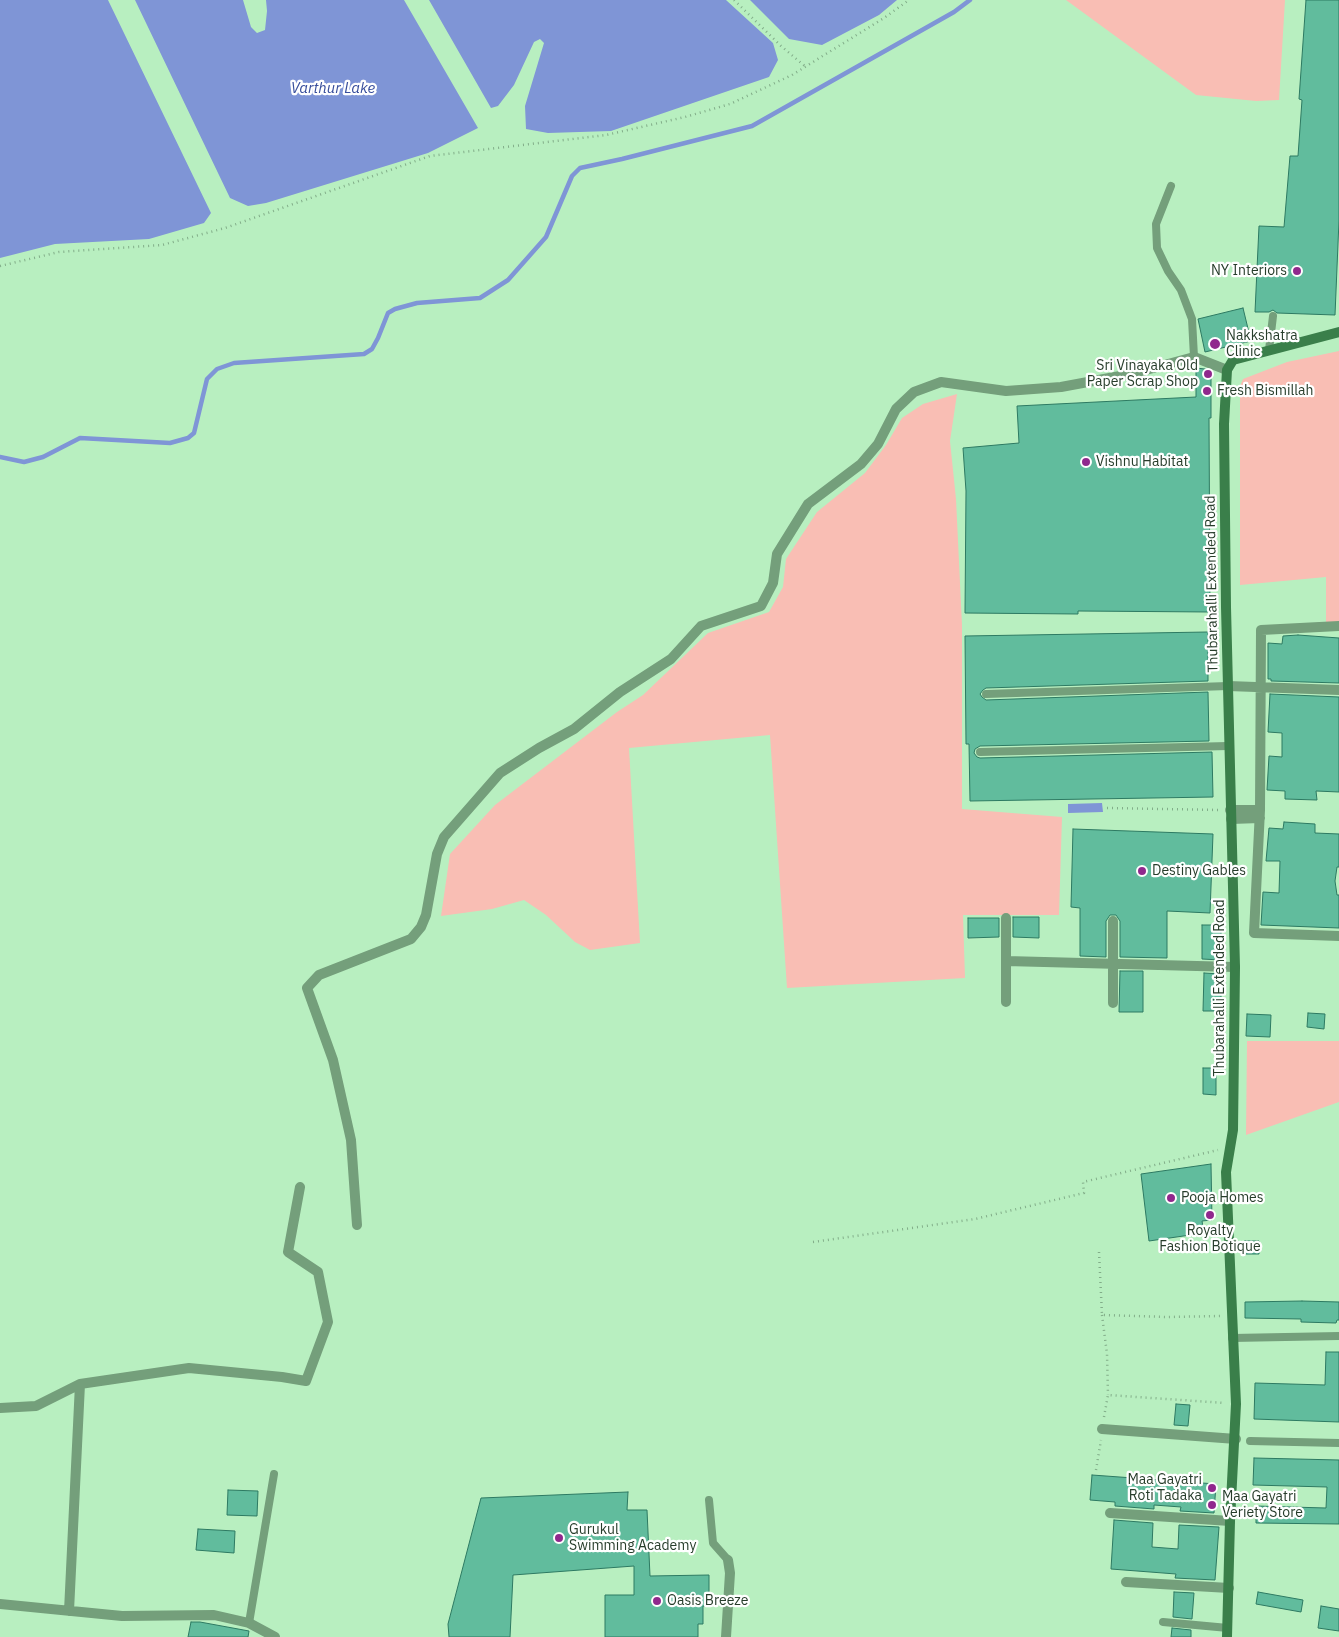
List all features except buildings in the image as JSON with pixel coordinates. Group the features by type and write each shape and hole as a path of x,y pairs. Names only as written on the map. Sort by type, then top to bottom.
{"street":[{"path":"357,1225 351,1140 333,1060 307,988 320,975 411,939 421,928 426,915 437,854 444,838 500,773 539,748 574,729 620,692 671,659 701,626 761,606 773,583 777,554 808,504 861,464 878,444 896,409 914,392 941,382 1006,391 1061,387 1131,374 1194,357 1227,370 1233,360 1339,332"},
{"name":"Thubarahalli Extended Road","path":"1227,370 1224,433 1228,746 1235,967 1233,1130 1226,1172 1236,1404 1236,1439 1230,1521 1228,1633"},
{"path":"1339,626 1260,630 1260,814 1254,933 1339,936"},
{"path":"1228,686 1339,690"},
{"path":"1231,815 1260,814"},
{"path":"1006,918 1006,1002"},
{"path":"1113,921 1113,1003"},
{"path":"1006,961 1235,967"},
{"path":"0,1408 36,1406 80,1384 188,1368 306,1381 328,1322 318,1272 288,1252 300,1187"},
{"path":"70,1611 80,1384"},
{"path":"1102,1429 1236,1439"},
{"path":"1110,1513 1230,1521"},
{"path":"726,1637 730,1573 728,1560"},
{"path":"1126,1582 1229,1588"},
{"path":"0,1604 122,1616 214,1615 249,1623 275,1637"}],"lane":[{"path":"1172,186 1156,224 1157,248 1168,271 1181,290 1192,319 1194,357"},
{"path":"1270,350 1272,316"},
{"path":"986,694 1228,686"},
{"path":"980,752 1228,746"},
{"path":"1232,1338 1339,1336"},
{"path":"1250,1441 1339,1444"},
{"path":"249,1623 274,1474"},
{"path":"709,1500 713,1542 728,1560"},
{"path":"1163,1622 1228,1633"}],"path":[{"path":"734,0 781,46 806,67"},
{"path":"0,266 59,252 162,245 224,228 430,156 606,135 730,104 806,67 909,0"},
{"path":"1107,808 1231,815"},
{"path":"812,1242 975,1219 1084,1192 1083,1182 1212,1150 1230,1150"},
{"path":"1096,1470 1108,1395 1107,1354 1102,1315 1099,1252"},
{"path":"1102,1315 1232,1316"},
{"path":"1108,1395 1236,1404"}],"shaded area":[{"path":"1066,0 1285,0 1279,100 1256,101 1196,95"},
{"path":"1339,351 1339,627 1326,628 1326,577 1240,585 1240,386 1243,379 1287,362"},
{"path":"957,394 950,441 956,499 962,625 962,809 1062,817 1059,915 963,915 965,978 787,988 770,735 629,748 640,943 590,950 575,942 546,915 524,900 492,909 441,916 450,854 495,805 617,712 643,695 708,633 769,612 783,587 786,559 817,512 865,473 886,445 902,418 923,404"},
{"path":"1247,1041 1339,1041 1339,1102 1246,1135"}],"water":[{"path":"0,0 108,0 211,213 204,223 149,239 55,244 0,258"},
{"name":"Varthur Lake","path":"135,0 243,0 251,27 257,33 265,30 266,0 404,0 478,128 428,153 266,203 248,206 230,198"},
{"path":"429,0 726,0 773,43 778,60 769,77 611,131 548,133 526,129 525,106 544,43 540,39 534,42 514,85 498,106 491,108"},
{"path":"750,0 897,0 879,15 822,45 789,39"},
{"path":"1102,803 1103,812 1068,813 1068,804"}],"waterway":[{"path":"0,457 24,462 43,457 80,438 170,443 188,438 194,433 207,379 217,369 234,363 364,354 372,349 388,313 395,309 417,303 480,298 508,280 546,237 572,176 580,168 752,126 954,12 970,0"}],"place":[{"name":"NY Interiors","path":"1297,271"},
{"name":"Nakkshatra Clinic","path":"1215,344"},
{"name":"Sri Vinayaka Old Paper Scrap Shop","path":"1208,374"},
{"name":"Fresh Bismillah","path":"1207,391"},
{"name":"Vishnu Habitat","path":"1086,462"},
{"name":"Destiny Gables","path":"1142,871"},
{"name":"Pooja Homes","path":"1171,1198"},
{"name":"Royalty Fashion Botique","path":"1210,1215"},
{"name":"Maa Gayatri Roti Tadaka","path":"1212,1488"},
{"name":"Maa Gayatri Veriety Store","path":"1212,1505"},
{"name":"Gurukul Swimming Academy","path":"559,1538"},
{"name":"Oasis Breeze","path":"657,1601"}]}
